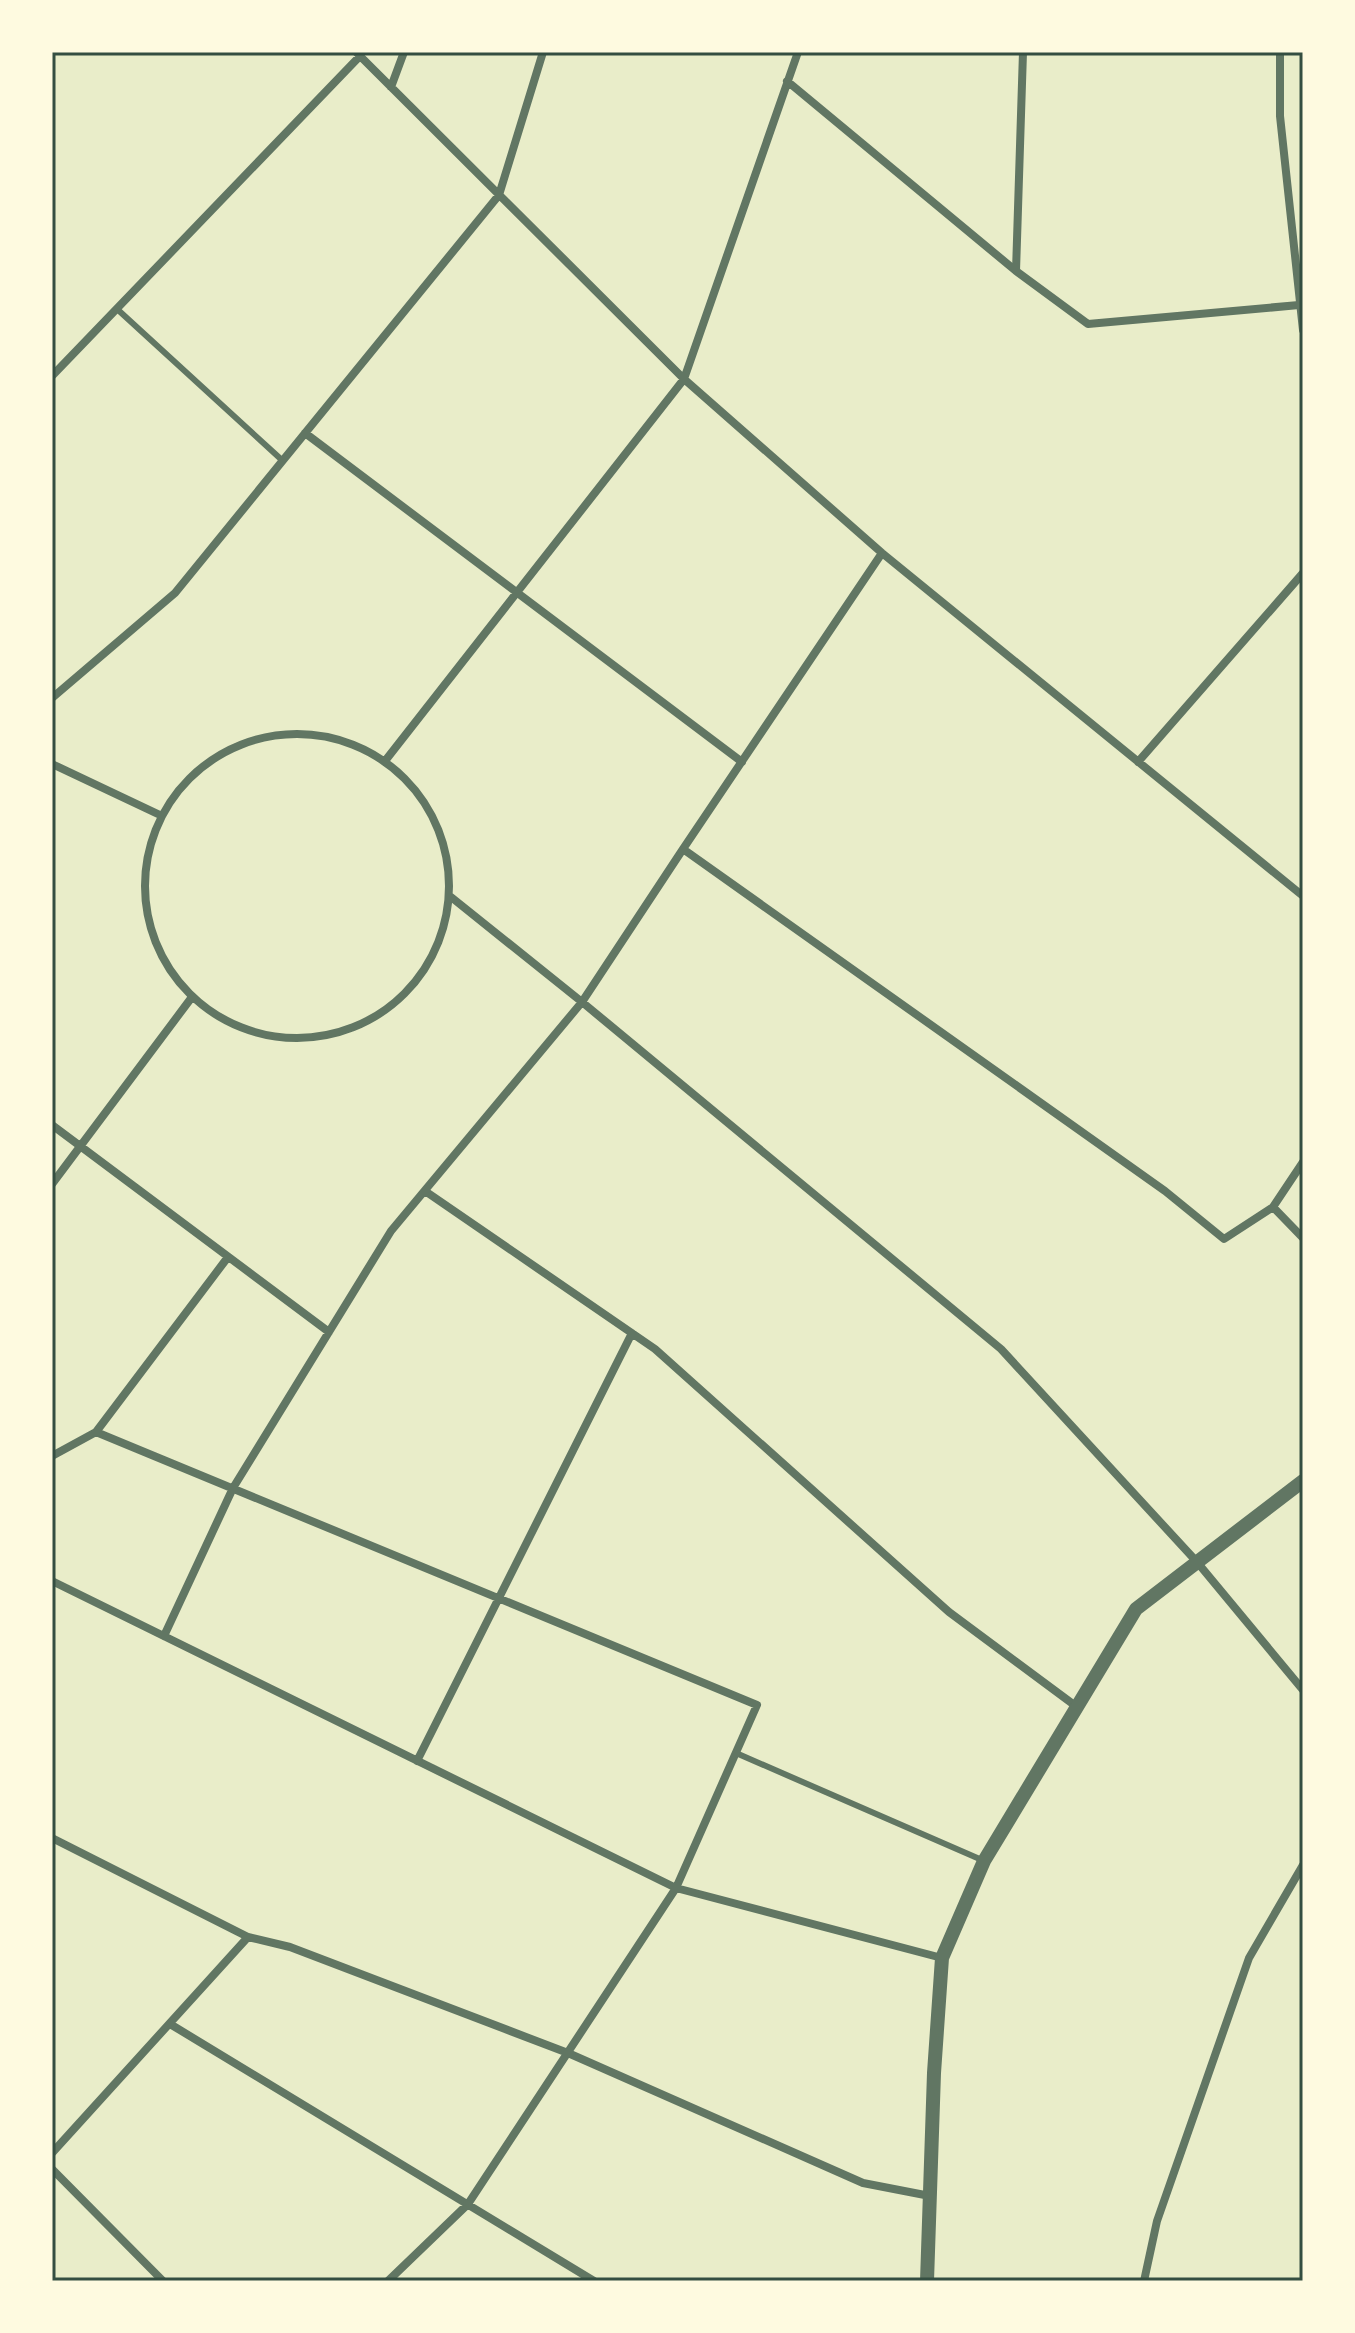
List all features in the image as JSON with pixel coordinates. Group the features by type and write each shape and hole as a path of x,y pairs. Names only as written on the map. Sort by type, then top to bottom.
{"street":[{"path":"391,87 404,52"},
{"path":"52,698 175,593 499,195 543,52"},
{"path":"385,761 684,379 798,52"},
{"path":"1016,271 1023,52"},
{"path":"1280,52 1280,116 1303,330"},
{"path":"52,376 358,54 684,379 882,553 1303,896"},
{"path":"787,81 1016,271 1088,324 1299,305"},
{"path":"305,433 742,762"},
{"path":"164,1636 233,1488 391,1231 582,1002 882,553"},
{"path":"1138,762 1303,573"},
{"path":"285,733 337,738 385,761 422,797 445,845 451,897 439,945 413,987 375,1018 329,1036 280,1038 233,1025 192,997 162,958 146,912 145,863 160,815 192,774 235,745 285,733"},
{"path":"52,764 160,815"},
{"path":"683,849 1165,1191 1224,1239 1273,1207 1303,1162"},
{"path":"451,897 1001,1349 1197,1562 1303,1690"},
{"path":"52,1184 192,997"},
{"path":"52,1125 329,1332"},
{"path":"425,1191 655,1349 949,1612 1077,1707"},
{"path":"1273,1207 1303,1238"},
{"path":"52,1456 96,1432 228,1257"},
{"path":"417,1761 632,1333"},
{"path":"96,1432 757,1705 676,1888 468,2204 388,2281"},
{"path":"927,2281 934,2073 942,1958 984,1861 1136,1609 1303,1481"},
{"path":"52,1581 676,1888 942,1958"},
{"path":"52,1838 248,1937 290,1947 568,2053 863,2183 930,2196"},
{"path":"1144,2281 1157,2221 1249,1958 1303,1865"},
{"path":"52,2153 248,1937"},
{"path":"170,2024 594,2281"},
{"path":"52,2169 163,2281"}],"lane":[{"path":"117,309 283,461"},
{"path":"736,1753 984,1861"}]}
